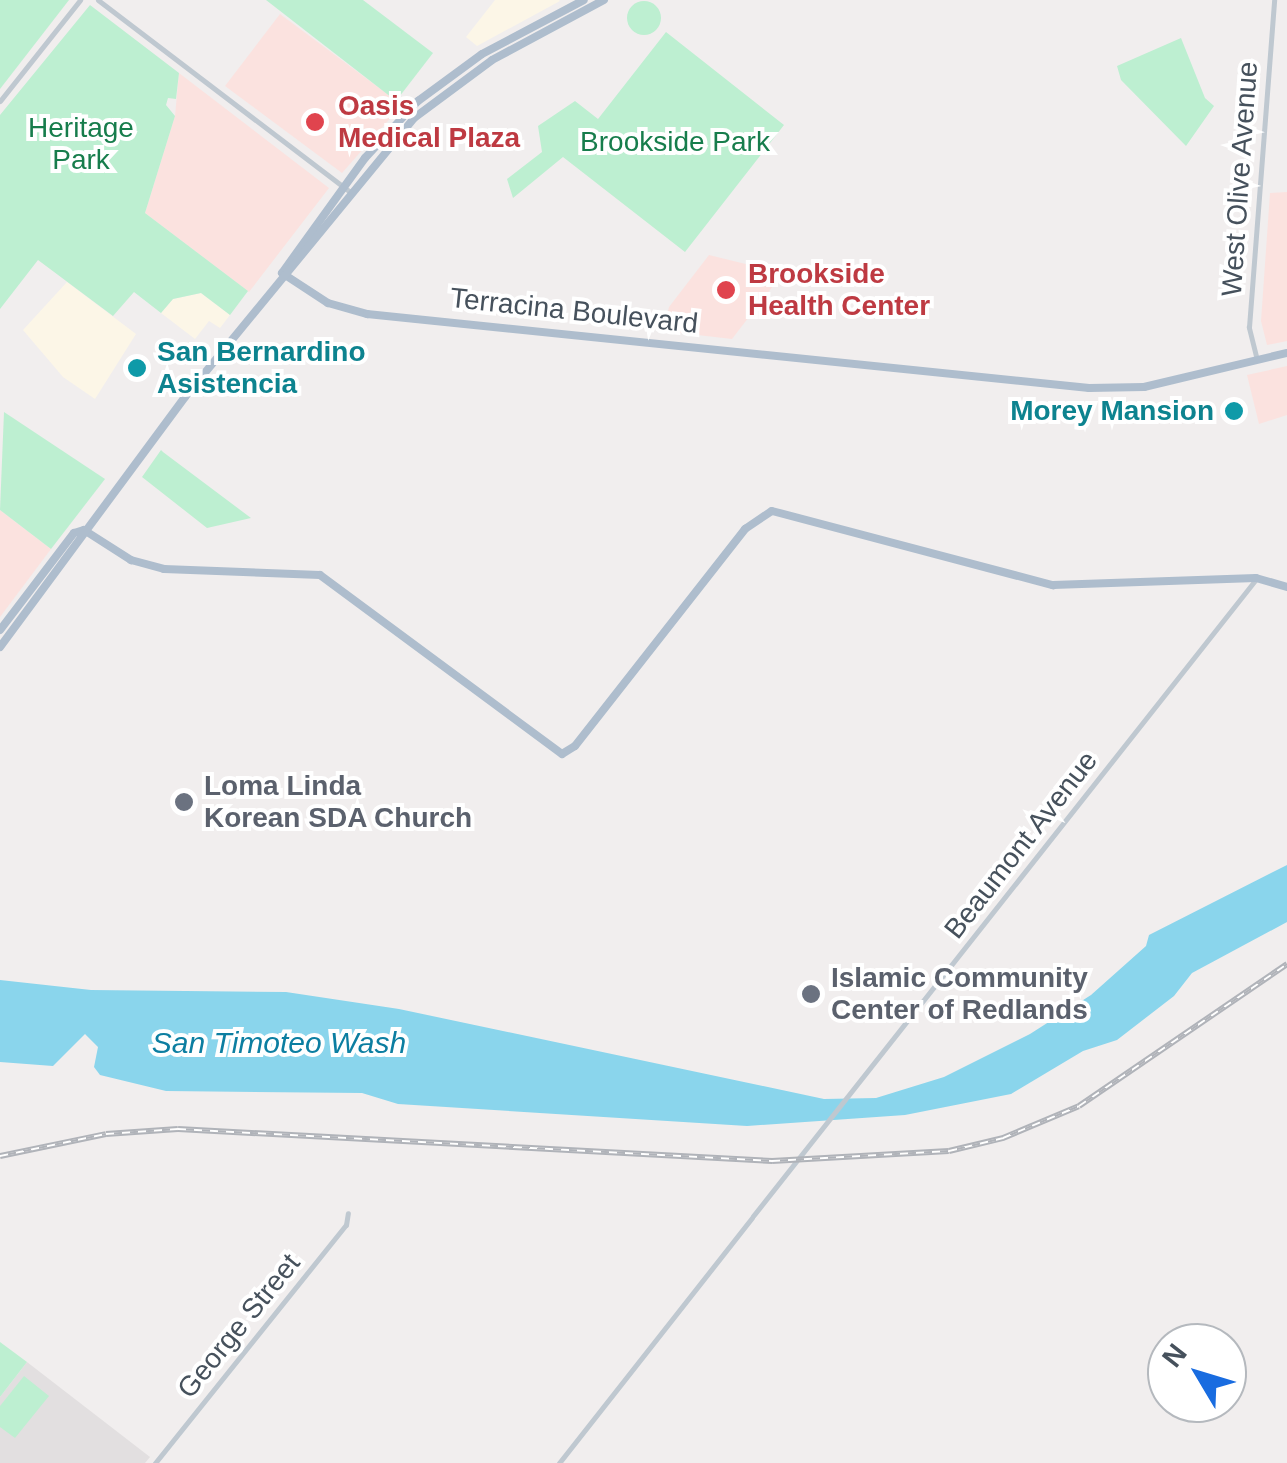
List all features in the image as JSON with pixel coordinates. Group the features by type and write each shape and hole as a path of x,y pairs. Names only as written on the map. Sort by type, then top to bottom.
{"main road":[{"path":"0,647 84,530 347,189 422,105 482,54 584,0"},
{"path":"422,105 492,60 604,0"},
{"name":"Terracina Boulevard","path":"282,273 328,303 367,314 1089,388 1144,387 1287,353"},
{"path":"0,630 74,532 84,530 131,560 164,569 320,575 562,754 575,746 745,529 767,512 792,512 1053,585 1256,578 1287,588"}],"street":[{"path":"0,101 80,0"},
{"path":"98,0 347,189"},
{"name":"West Olive Avenue","path":"1256,360 1249,327 1274,0"},
{"name":"Beaumont Avenue","path":"560,1463 1256,578"},
{"name":"George Street","path":"156,1463 346,1225 348,1213"}],"shaded area":[{"path":"495,0 560,1 477,46 466,37"},
{"path":"280,14 402,105 342,173 225,86"},
{"path":"179,73 329,188 249,292 145,213 175,116"},
{"path":"1287,192 1287,341 1267,345 1261,321 1270,193"},
{"name":"Brookside Health Center","path":"709,255 783,273 732,339 663,331 669,307"},
{"path":"67,282 136,334 95,399 63,377 23,330"},
{"path":"201,293 230,315 220,328 209,321 195,339 161,313 173,299"},
{"path":"1287,366 1287,415 1259,424 1247,375"},
{"path":"0,510 51,549 0,617"},
{"path":"27,1362 150,1457 145,1463 0,1463 0,1397"}],"green space":[{"path":"0,0 69,0 0,89"},
{"path":"266,0 363,0 433,53 396,101"},
{"path":"644,1 656,6 661,18 656,30 644,35 632,30 627,18 632,6"},
{"name":"Heritage Park","path":"90,5 179,73 176,99 168,98 166,105 175,116 145,213 248,291 230,315 201,293 173,299 161,313 134,292 113,316 38,260 0,309 0,115"},
{"name":"Brookside Park","path":"666,32 784,125 685,252 563,157 513,198 507,179 542,152 538,126 575,101 598,119"},
{"path":"1181,38 1205,98 1214,106 1186,146 1121,80 1117,66"},
{"path":"4,412 105,479 51,549 0,510"},
{"path":"161,450 251,518 207,528 142,477"},
{"path":"0,1342 27,1362 0,1397"},
{"path":"24,1376 49,1396 15,1438 0,1427 0,1406"}],"water":[{"name":"San Timoteo Wash","path":"1287,865 1287,922 1192,973 1174,996 1117,1040 1083,1051 1011,1094 905,1115 747,1126 398,1104 362,1093 166,1091 100,1075 94,1067 98,1047 85,1034 53,1066 0,1062 0,980 91,990 286,992 399,1009 824,1099 876,1098 944,1077 1030,1034 1091,995 1146,946 1149,935"}],"railway":[{"path":"0,1156 106,1134 178,1129 772,1161 949,1151 1003,1138 1079,1106 1287,964"}],"place":[{"name":"Oasis Medical Plaza","path":"315,122"},
{"name":"Brookside Health Center","path":"726,290"},
{"name":"San Bernardino Asistencia","path":"137,368"},
{"name":"Morey Mansion","path":"1234,411"},
{"name":"Loma Linda Korean SDA Church","path":"184,802"},
{"name":"Islamic Community Center of Redlands","path":"811,994"}]}
